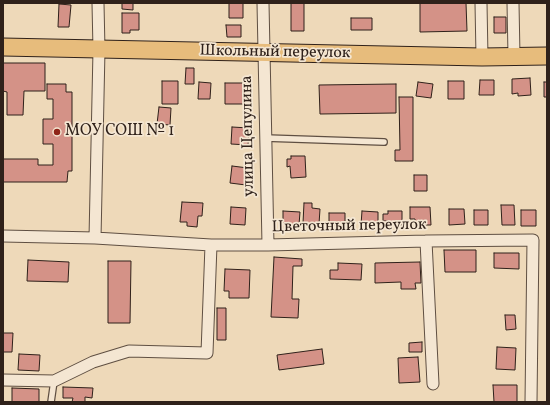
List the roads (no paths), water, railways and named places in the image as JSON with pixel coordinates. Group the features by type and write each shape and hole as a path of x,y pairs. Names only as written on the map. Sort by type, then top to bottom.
{"main road":[{"name":"Школьный переулок","path":"3,47 482,57 547,56"}],"street":[{"path":"95,238 99,50 98,3"},
{"name":"улица Цепулина","path":"263,3 268,245"},
{"path":"481,3 482,57"},
{"path":"513,3 514,56"},
{"name":"Цветочный переулок","path":"3,236 95,238 210,245 533,240 531,402"},
{"path":"426,241 433,384"},
{"path":"3,380 54,381 93,362 129,351 208,353 210,245"}],"lane":[{"path":"265,138 384,142"},
{"path":"51,402 54,381"}],"place":[{"name":"МОУ СОШ № 1","path":"57,132"}]}
